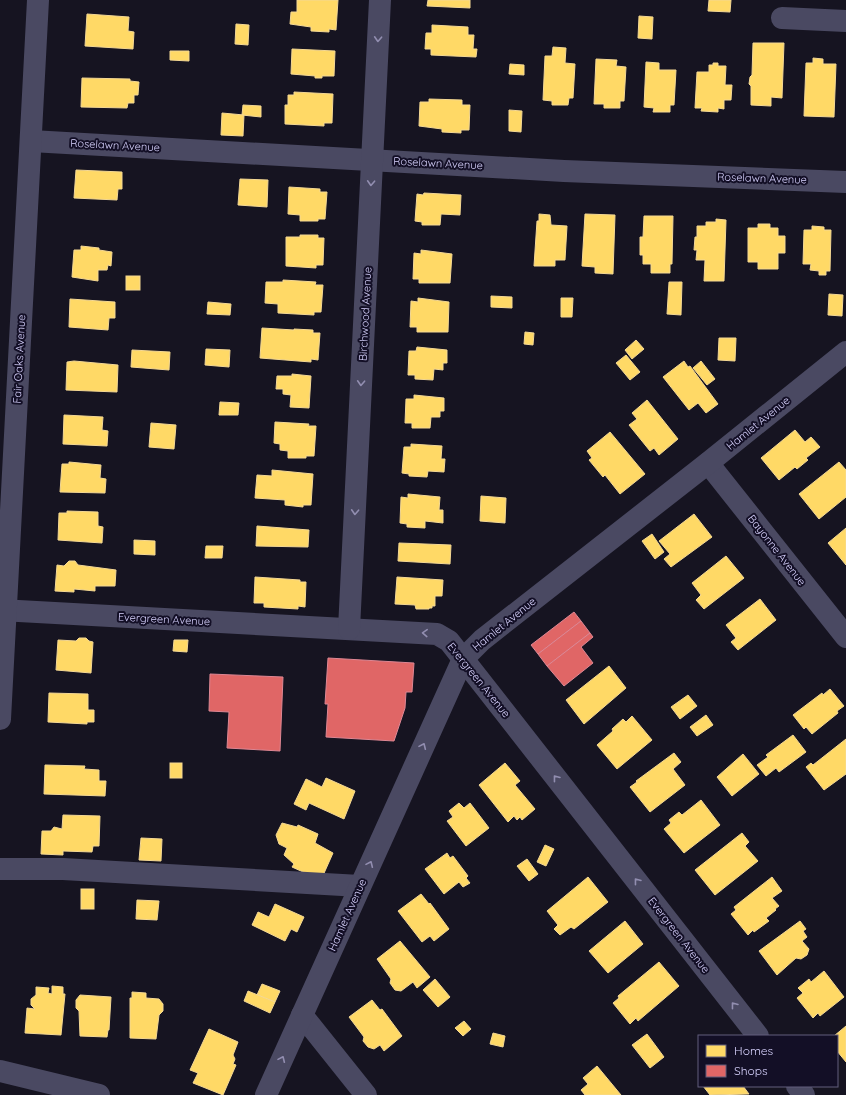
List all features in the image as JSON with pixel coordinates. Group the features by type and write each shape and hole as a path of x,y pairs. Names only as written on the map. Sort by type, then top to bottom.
{"street":[{"name":"Fair Oaks Avenue","path":"0,719 3,610 38,0"},
{"name":"Birchwood Avenue","path":"349,629 380,0"},
{"path":"782,18 846,20"},
{"name":"Roselawn Avenue","path":"31,141 564,171 846,182"},
{"name":"Hamlet Avenue","path":"266,1095 463,659 482,640 708,463 846,352"},
{"name":"Bayonne Avenue","path":"708,463 846,637"},
{"name":"Evergreen Avenue","path":"3,610 437,634 449,641 757,1035"},
{"path":"0,869 63,870 360,886"},
{"path":"302,1015 366,1095"},
{"path":"0,1071 99,1095"},
{"path":"798,1087 804,1095"}],"building: Homes":[{"path":"297,0 338,0 336,30 329,29 329,32 311,31 311,27 290,24 291,12 297,12"},
{"path":"428,0 470,0 470,8 427,6"},
{"path":"709,0 731,0 730,12 708,11"},
{"path":"87,14 129,17 128,31 134,32 133,49 85,46"},
{"path":"639,16 653,17 652,39 638,38"},
{"path":"236,24 249,25 248,45 235,44"},
{"path":"432,25 468,27 468,35 474,35 473,49 477,49 476,57 431,55 431,49 425,49 426,33 432,33"},
{"path":"753,43 784,43 782,98 771,97 771,106 751,105 751,86 749,84 750,77 752,75"},
{"path":"553,47 566,48 565,63 575,64 573,98 569,98 568,105 552,105 552,101 543,100 545,56 552,56"},
{"path":"292,49 335,51 334,76 322,76 322,78 315,78 315,76 291,74"},
{"path":"170,51 189,51 189,61 170,60"},
{"path":"813,58 823,59 823,64 836,64 834,117 804,116 806,63 813,63"},
{"path":"596,59 617,60 616,66 626,67 624,101 620,101 620,108 604,108 604,104 594,104"},
{"path":"646,62 659,63 659,70 676,70 674,105 670,105 670,112 653,112 654,108 644,107"},
{"path":"713,63 718,63 718,66 726,66 725,85 732,85 731,100 724,100 724,109 718,108 718,112 701,111 702,108 695,108 697,72 709,72 709,65 713,65"},
{"path":"510,64 524,65 524,75 509,74"},
{"path":"82,78 130,79 130,81 139,82 138,95 134,95 134,103 128,103 127,108 81,107"},
{"path":"294,92 333,94 332,123 324,123 324,126 285,124 285,105 288,105 288,95 294,95"},
{"path":"429,99 462,100 462,105 470,105 469,130 461,130 461,133 442,132 442,129 419,126 420,102 429,102"},
{"path":"243,105 261,106 261,117 242,115"},
{"path":"509,110 522,111 521,132 509,131"},
{"path":"222,113 244,115 243,136 221,135"},
{"path":"76,170 122,172 122,189 118,189 117,200 74,198"},
{"path":"240,179 268,180 267,207 238,205"},
{"path":"289,187 320,189 320,192 327,192 325,219 318,219 318,221 300,221 300,215 288,214"},
{"path":"424,193 461,195 460,215 441,214 440,225 422,225 422,222 415,221 417,194 423,195"},
{"path":"539,214 550,215 551,225 567,226 565,260 555,260 555,266 534,266 537,221 539,221"},
{"path":"585,214 615,215 613,274 595,273 595,267 582,266"},
{"path":"644,216 673,216 672,264 670,264 670,273 651,273 651,264 643,264 643,255 640,255 640,237 643,237"},
{"path":"716,219 726,220 724,281 704,281 705,260 696,260 697,250 694,250 695,237 697,237 697,226 706,226 706,222 716,222"},
{"path":"758,224 770,224 770,228 778,228 778,236 785,236 785,253 778,253 778,269 758,269 758,262 748,262 748,228 758,228"},
{"path":"812,226 824,227 824,230 831,230 830,271 826,271 826,275 819,275 819,271 810,270 811,264 803,264 804,230 812,230"},
{"path":"300,235 318,235 318,238 324,238 323,265 316,265 316,268 286,266 286,237 300,237"},
{"path":"81,246 99,248 99,250 112,252 111,266 108,265 107,270 98,270 98,281 72,277 74,250 81,250"},
{"path":"421,250 452,254 450,283 419,283 419,279 413,279 414,253 421,254"},
{"path":"126,276 140,276 140,290 126,290"},
{"path":"283,280 316,282 315,285 323,285 321,312 314,312 314,315 278,313 278,304 265,303 266,282 283,282"},
{"path":"669,282 682,282 681,315 667,314"},
{"path":"829,294 843,295 842,316 828,315"},
{"path":"491,296 512,297 512,308 491,307"},
{"path":"418,298 449,302 448,332 417,332 417,327 410,327 411,301 418,302"},
{"path":"561,298 573,298 572,317 561,317"},
{"path":"70,299 115,302 115,318 109,318 108,330 69,327"},
{"path":"208,302 231,304 230,315 207,314"},
{"path":"262,328 313,330 313,333 320,333 318,360 311,359 311,362 260,358"},
{"path":"525,332 534,333 533,345 524,344"},
{"path":"719,338 736,338 735,361 718,360"},
{"path":"636,340 644,349 632,359 625,350"},
{"path":"417,347 447,350 447,363 443,363 443,370 434,369 433,380 415,379 415,375 408,375 409,351 416,351"},
{"path":"206,349 230,350 229,367 205,365"},
{"path":"132,350 170,352 169,370 131,367"},
{"path":"626,355 640,372 630,380 616,363"},
{"path":"74,361 118,365 117,392 66,390 67,362"},
{"path":"684,361 688,367 690,366 718,404 706,413 698,403 689,410 663,377"},
{"path":"701,361 715,379 707,385 693,368"},
{"path":"292,374 311,376 309,408 290,407 291,395 283,394 283,389 276,389 277,376 292,376"},
{"path":"414,395 444,398 444,411 440,411 440,417 431,417 430,428 412,428 412,423 405,423 406,399 414,399"},
{"path":"647,400 678,439 659,455 654,448 650,451 629,425 637,419 632,413"},
{"path":"220,402 239,403 238,415 219,415"},
{"path":"64,415 103,417 102,430 108,431 107,446 63,444"},
{"path":"275,422 309,424 308,426 316,426 314,456 306,456 306,458 288,458 288,451 280,450 280,444 274,443"},
{"path":"151,423 176,425 174,449 149,447"},
{"path":"795,430 805,442 811,437 820,447 806,458 808,460 797,469 795,467 779,480 761,458"},
{"path":"610,432 645,474 620,494 605,475 603,477 589,460 592,458 587,451"},
{"path":"411,444 442,446 441,459 445,459 444,472 428,471 427,477 409,476 409,474 402,473 404,447 411,447"},
{"path":"69,462 101,465 100,478 106,479 105,493 60,492 62,464 69,464"},
{"path":"839,462 846,470 846,497 819,519 799,494"},
{"path":"272,470 313,474 311,505 303,505 303,507 285,505 285,500 255,498 257,475 272,476"},
{"path":"408,494 440,497 439,510 443,510 443,523 425,521 425,528 407,527 407,524 400,523 401,497 408,498"},
{"path":"481,496 506,498 505,523 480,521"},
{"path":"67,511 98,512 98,526 103,527 102,543 58,540 59,513 67,513"},
{"path":"694,514 712,537 671,567 664,559 670,554 659,541"},
{"path":"257,526 309,530 308,547 256,546"},
{"path":"846,528 846,565 828,543"},
{"path":"652,534 664,552 655,559 642,541"},
{"path":"134,540 155,541 155,555 134,554"},
{"path":"399,543 451,545 450,564 398,561"},
{"path":"206,546 223,546 222,558 205,558"},
{"path":"726,556 744,578 704,609 696,600 701,595 692,583"},
{"path":"69,561 75,561 78,565 116,570 115,586 95,586 95,591 74,589 74,592 55,591 57,565 64,566"},
{"path":"255,577 300,580 300,582 306,582 305,607 298,606 298,609 264,607 264,603 254,603"},
{"path":"397,577 443,580 442,596 435,596 435,606 432,606 432,608 429,609 416,609 415,605 395,604"},
{"path":"760,599 776,620 738,650 731,642 736,638 726,625"},
{"path":"79,638 86,638 93,642 91,673 56,670 58,640 76,641"},
{"path":"174,640 188,640 187,652 173,651"},
{"path":"609,666 626,688 584,724 566,700"},
{"path":"830,689 844,706 837,711 838,713 812,734 806,727 804,729 793,715 822,693 823,695"},
{"path":"49,693 88,694 88,710 94,710 94,722 87,722 87,724 48,722"},
{"path":"688,695 697,706 680,719 671,707"},
{"path":"706,715 713,725 697,736 690,727"},
{"path":"632,716 652,740 617,769 597,745 613,731 612,729 623,719 626,722"},
{"path":"793,735 806,752 779,772 776,768 766,776 757,765 768,757 766,755"},
{"path":"846,739 846,774 824,790 806,767 811,763 813,765"},
{"path":"674,753 681,762 673,769 685,785 650,812 630,787"},
{"path":"743,754 759,774 732,796 717,777"},
{"path":"170,763 182,763 182,778 170,778"},
{"path":"505,763 520,781 515,785 535,809 522,820 520,817 517,820 514,816 508,822 479,785"},
{"path":"45,765 85,766 84,769 99,770 99,781 106,781 105,796 44,794"},
{"path":"326,778 355,791 344,819 309,803 306,810 294,804 306,779 322,787"},
{"path":"701,800 720,825 684,853 664,829 671,823 669,820 679,812 682,815"},
{"path":"459,803 464,808 470,803 489,828 466,846 447,821 453,817 449,811"},
{"path":"63,815 100,816 99,846 93,846 92,852 63,851 63,855 41,854 42,831 51,831 54,827 62,829"},
{"path":"282,823 297,827 298,825 318,834 315,843 333,853 321,880 292,867 294,864 284,855 287,848 279,844 276,835"},
{"path":"742,833 749,842 745,846 758,861 715,895 695,870"},
{"path":"141,838 162,839 161,861 139,860"},
{"path":"545,845 554,849 546,866 537,862"},
{"path":"447,853 450,858 453,856 468,876 466,878 470,883 463,887 459,882 444,894 425,869"},
{"path":"527,859 538,874 529,881 517,866"},
{"path":"588,877 608,902 574,929 571,927 560,935 554,929 558,925 547,911"},
{"path":"772,877 782,891 772,898 779,906 766,918 769,921 754,932 753,930 748,935 731,914 736,910 734,907"},
{"path":"81,889 94,889 94,909 81,909"},
{"path":"421,894 429,904 430,903 449,929 434,941 430,936 422,942 398,911"},
{"path":"137,900 159,901 157,920 136,919"},
{"path":"275,904 304,917 297,932 291,929 285,941 252,925 258,912 269,917"},
{"path":"625,921 643,944 608,973 589,951"},
{"path":"800,921 806,929 803,931 807,937 802,941 809,949 807,955 801,959 796,958 777,975 759,951"},
{"path":"400,941 430,977 417,988 413,982 401,991 395,990 390,983 391,979 377,959"},
{"path":"659,962 679,986 638,1021 636,1018 630,1024 613,1003 619,998 618,996"},
{"path":"824,971 844,997 820,1016 818,1013 813,1018 797,998 803,993 798,988 809,979 811,982"},
{"path":"435,979 450,997 438,1007 423,990"},
{"path":"262,984 280,991 275,1002 257,995"},
{"path":"52,986 63,987 63,994 65,994 61,1035 25,1033 27,1008 35,1009 31,1005 31,999 36,995 36,987 49,988 48,993 52,994"},
{"path":"248,991 275,1002 270,1013 244,1001"},
{"path":"132,992 146,993 146,998 159,999 163,1004 163,1011 159,1015 156,1039 130,1038 130,998 132,998"},
{"path":"80,995 111,997 109,1030 107,1037 80,1036 79,1011 76,1008 76,1000"},
{"path":"372,1000 380,1010 382,1009 402,1036 384,1051 380,1045 374,1049 368,1047 363,1041 364,1037 349,1017"},
{"path":"464,1021 471,1029 463,1036 455,1028"},
{"path":"846,1026 846,1062 838,1052 838,1035 835,1035"},
{"path":"209,1029 238,1042 233,1055 235,1059 233,1064 236,1065 223,1095 193,1083 198,1073 190,1070"},
{"path":"493,1033 505,1036 503,1047 490,1044"},
{"path":"647,1034 664,1057 650,1068 632,1045"},
{"path":"597,1066 621,1095 585,1095 581,1090 588,1084 583,1078"},
{"path":"704,1087 744,1087 749,1094 710,1095"}],"building: Shops":[{"path":"574,612 581,621 538,654 531,645"},
{"path":"581,621 590,633 547,666 538,654"},
{"path":"590,633 593,637 581,647 593,663 564,686 547,666"},
{"path":"328,658 414,663 412,692 406,692 405,708 394,741 326,737 328,704 325,704"},
{"path":"210,674 283,677 280,751 227,748 229,712 209,711"}]}
